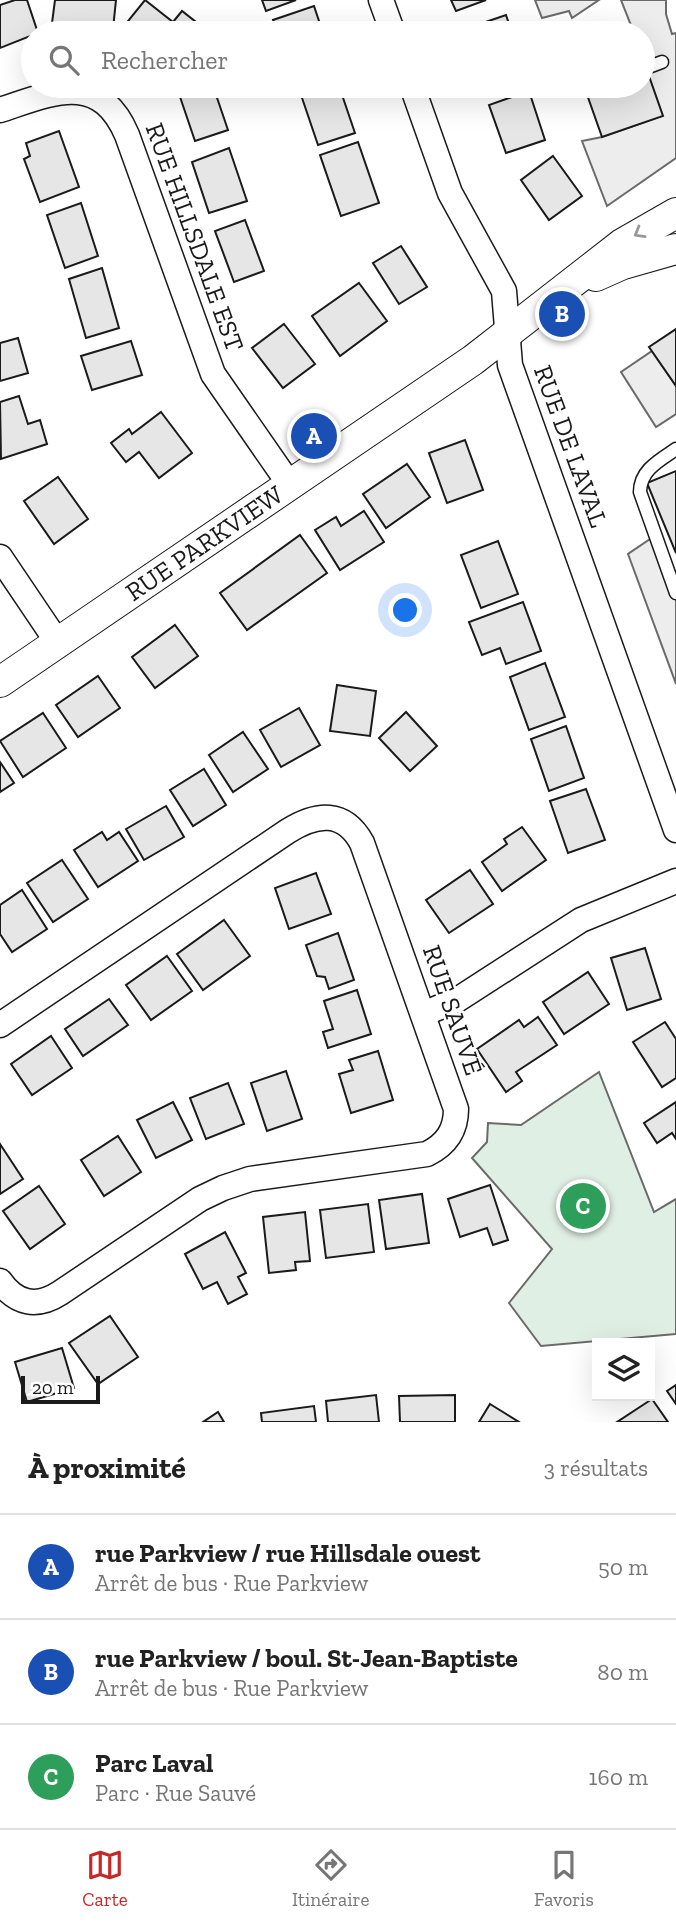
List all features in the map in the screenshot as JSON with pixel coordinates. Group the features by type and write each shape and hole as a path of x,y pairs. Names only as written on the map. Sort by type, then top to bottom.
{"street":[{"path":"381,0 389,21"},
{"name":"RUE HILLSDALE EST","path":"0,110 35,98"},
{"name":"RUE HILLSDALE EST","path":"98,98 114,112 127,135 213,374 290,485"},
{"name":"RUE DE LAVAL","path":"416,98 450,193 504,291 510,365 676,830"},
{"name":"RUE PARKVIEW","path":"0,682 472,360 622,243 676,213"},
{"name":"RUE PARKVIEW","path":"543,305 614,267 676,248"},
{"path":"0,556 58,643"},
{"name":"RUE SAUVÉ","path":"0,1025 288,831 316,818 340,820 349,825 362,843 456,1109 450,1135 436,1149 419,1156 269,1175 223,1188 200,1199 60,1293 43,1301 35,1303 17,1299 0,1281"},
{"path":"423,1014 457,1000 581,920 676,881"}],"lane":[{"path":"655,65 662,62"},
{"path":"676,449 656,462 644,475 640,492 676,593"}],"green space":[{"path":"599,1072 654,1212 676,1199 676,1334 592,1338 592,1341 541,1346 509,1303 552,1249 472,1158 487,1142 488,1123 521,1125"}],"shaded area":[{"path":"535,0 599,0 572,18 569,11 542,18"},
{"path":"621,0 666,0 666,14 672,34 676,33 676,158 607,206 582,141 602,137 662,116 655,95 655,21 629,21"},
{"path":"652,351 676,386 676,414 656,427 621,372"},
{"path":"656,535 676,593 676,684 628,554"}],"building":[{"path":"15,0 27,0 34,21 21,21 21,40 0,48 0,5"},
{"path":"55,0 116,0 114,21 52,21"},
{"path":"145,0 172,21 128,21"},
{"path":"262,0 296,0 266,11"},
{"path":"451,0 486,0 456,11"},
{"path":"314,6 319,21 273,21"},
{"path":"182,11 195,21 174,21"},
{"path":"506,15 508,21 488,21"},
{"path":"655,93 663,116 602,137 588,98 655,98"},
{"path":"180,98 217,98 228,130 195,141"},
{"path":"302,98 343,98 355,133 318,145"},
{"path":"509,98 531,98 545,140 506,153 489,105"},
{"path":"59,131 79,187 40,202 24,159 30,156 26,143"},
{"path":"358,142 379,203 341,216 320,155"},
{"path":"229,148 247,201 209,213 192,162"},
{"path":"553,156 582,196 549,220 521,180"},
{"path":"81,203 98,256 65,268 47,215"},
{"path":"245,220 264,271 234,282 215,231"},
{"path":"401,246 427,287 399,304 373,263"},
{"path":"102,268 119,328 86,338 69,279"},
{"path":"359,283 387,321 340,356 312,316"},
{"path":"284,324 315,364 283,388 252,348"},
{"path":"676,329 676,386 649,347"},
{"path":"18,338 28,373 0,381 0,343"},
{"path":"131,341 142,375 92,390 81,356"},
{"path":"19,396 28,424 40,420 47,444 1,459 0,402"},
{"path":"161,412 192,453 159,478 139,452 126,462 111,443 129,429 132,434"},
{"path":"465,440 483,490 447,503 429,453"},
{"path":"407,464 430,497 386,528 363,494"},
{"path":"676,471 676,553 647,483"},
{"path":"58,477 88,519 54,544 24,501"},
{"path":"364,511 384,542 340,570 315,530 336,517 341,526"},
{"path":"300,535 327,573 247,630 220,593"},
{"path":"498,541 518,594 481,608 461,555"},
{"path":"523,602 541,651 506,664 500,648 482,655 469,622"},
{"path":"175,625 198,656 155,688 132,657"},
{"path":"545,663 565,717 529,730 510,677"},
{"path":"98,676 120,708 78,737 56,705"},
{"path":"337,685 376,691 370,736 330,731"},
{"path":"299,708 320,745 281,767 260,730"},
{"path":"406,712 437,746 410,771 379,738"},
{"path":"43,713 66,748 23,777 0,741"},
{"path":"566,726 584,778 549,791 531,739"},
{"path":"243,732 268,769 233,792 209,755"},
{"path":"0,762 14,783 0,792"},
{"path":"204,769 226,805 193,826 170,790"},
{"path":"586,789 605,840 568,853 550,801"},
{"path":"166,806 184,837 144,860 126,829"},
{"path":"522,827 546,860 502,891 482,862 507,844 504,839"},
{"path":"102,832 107,840 119,832 138,861 98,887 74,850"},
{"path":"62,860 88,899 53,922 27,883"},
{"path":"470,870 493,904 449,933 426,900"},
{"path":"316,873 331,914 289,929 275,888"},
{"path":"22,890 47,929 12,952 0,934 0,905"},
{"path":"224,920 250,956 203,990 177,954"},
{"path":"338,933 354,980 329,989 325,977 317,976 306,945"},
{"path":"645,948 661,999 627,1010 611,958"},
{"path":"167,956 192,991 151,1020 126,985"},
{"path":"588,972 609,1004 564,1034 543,1002"},
{"path":"357,990 371,1034 328,1048 323,1032 333,1029 324,1001"},
{"path":"109,999 128,1025 83,1056 65,1029"},
{"path":"538,1017 557,1045 516,1072 522,1081 506,1092 477,1049 519,1020 524,1027"},
{"path":"665,1022 676,1039 676,1078 662,1087 633,1042"},
{"path":"51,1036 72,1068 32,1095 11,1064"},
{"path":"378,1051 393,1100 351,1113 339,1074 353,1070 349,1060"},
{"path":"286,1071 302,1119 267,1131 251,1083"},
{"path":"228,1083 244,1124 206,1139 190,1098"},
{"path":"173,1102 192,1140 156,1158 137,1120"},
{"path":"676,1102 676,1139 672,1133 657,1143 644,1123"},
{"path":"118,1136 141,1172 104,1196 81,1160"},
{"path":"0,1144 23,1179 0,1194"},
{"path":"490,1185 508,1240 493,1245 487,1228 460,1237 448,1199"},
{"path":"39,1186 65,1224 30,1249 3,1211"},
{"path":"422,1194 429,1243 386,1249 379,1200"},
{"path":"368,1204 374,1252 326,1258 320,1210"},
{"path":"305,1212 310,1261 295,1262 296,1270 269,1273 263,1217"},
{"path":"225,1232 246,1273 238,1277 247,1294 228,1304 217,1282 203,1289 185,1254"},
{"path":"110,1316 138,1357 98,1384 69,1343"},
{"path":"62,1348 74,1388 27,1402 15,1362"},
{"path":"676,1385 676,1404 667,1391"},
{"path":"376,1395 379,1422 328,1422 326,1401"},
{"path":"455,1395 455,1422 400,1422 399,1396"},
{"path":"649,1401 653,1401 668,1422 617,1422"},
{"path":"490,1404 519,1422 479,1422"},
{"path":"314,1406 316,1422 262,1422 261,1413"},
{"path":"218,1412 224,1422 203,1422"}],"place":[{"name":"rue Parkview / boul. St-Jean-Baptiste","path":"562,314"},
{"name":"rue Parkview / rue Hillsdale ouest","path":"314,436"},
{"name":"Parc Laval","path":"583,1206"}]}
